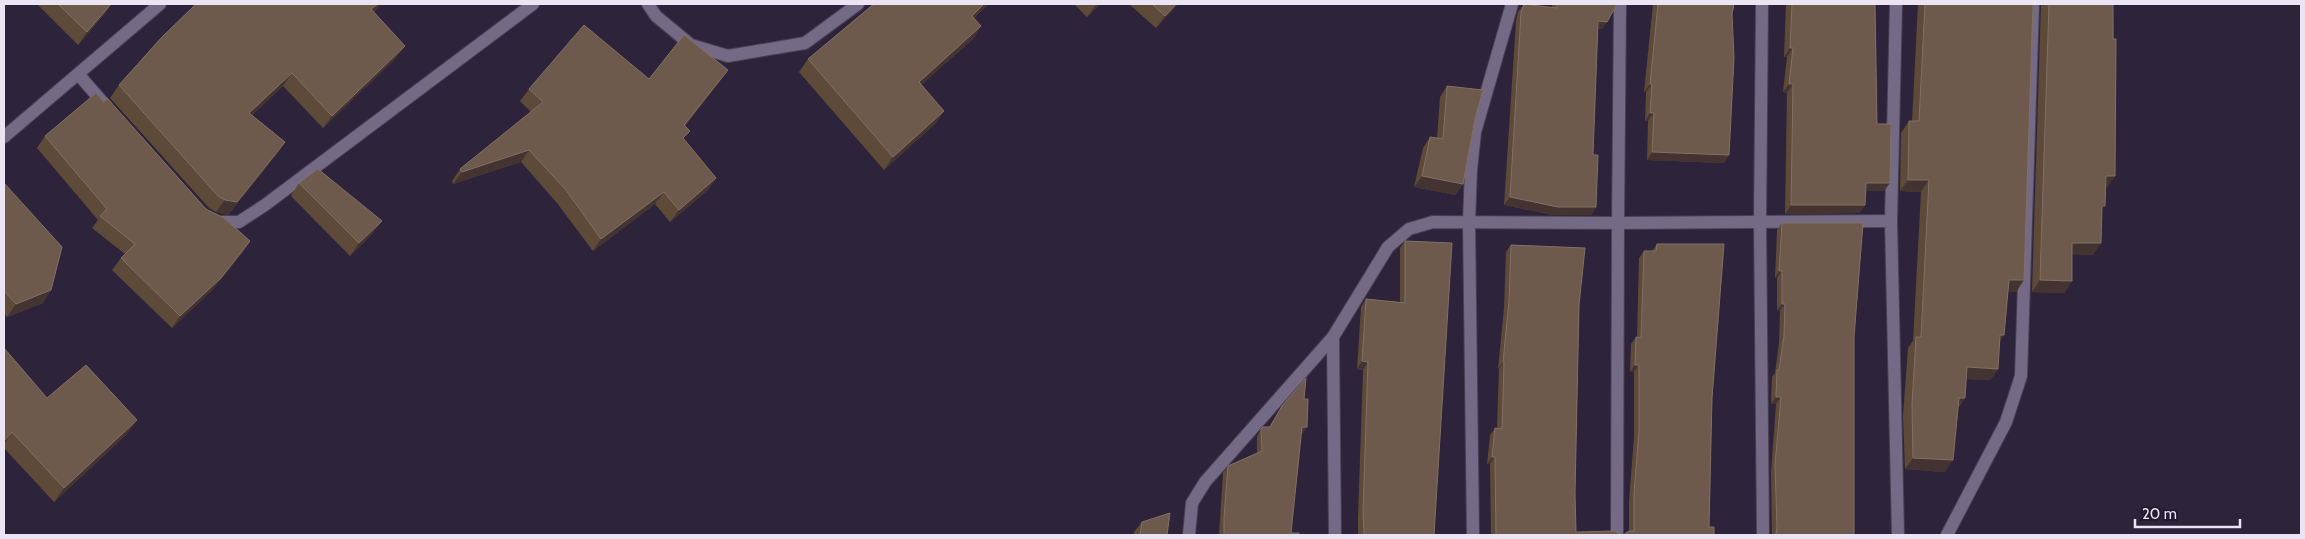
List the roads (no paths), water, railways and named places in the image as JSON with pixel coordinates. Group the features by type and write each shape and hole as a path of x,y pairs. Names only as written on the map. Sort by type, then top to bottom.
{"street":[{"path":"4,137 160,4"},
{"path":"204,216 218,223 239,222 265,205 533,4"},
{"path":"648,4 656,16 691,45 728,56 805,43 858,4"},
{"path":"1473,535 1468,222 1470,170 1475,132 1512,4"},
{"path":"1617,535 1620,4"},
{"path":"1762,4 1760,224 1763,535"},
{"path":"1896,4 1891,221 1898,535"},
{"path":"1947,535 2006,422 2021,376 2033,4"},
{"path":"78,74 118,119"},
{"path":"1189,535 1192,503 1205,482 1333,337 1388,247 1409,229 1433,222 1760,224 1891,221"},
{"path":"1333,337 1335,535"}]}
